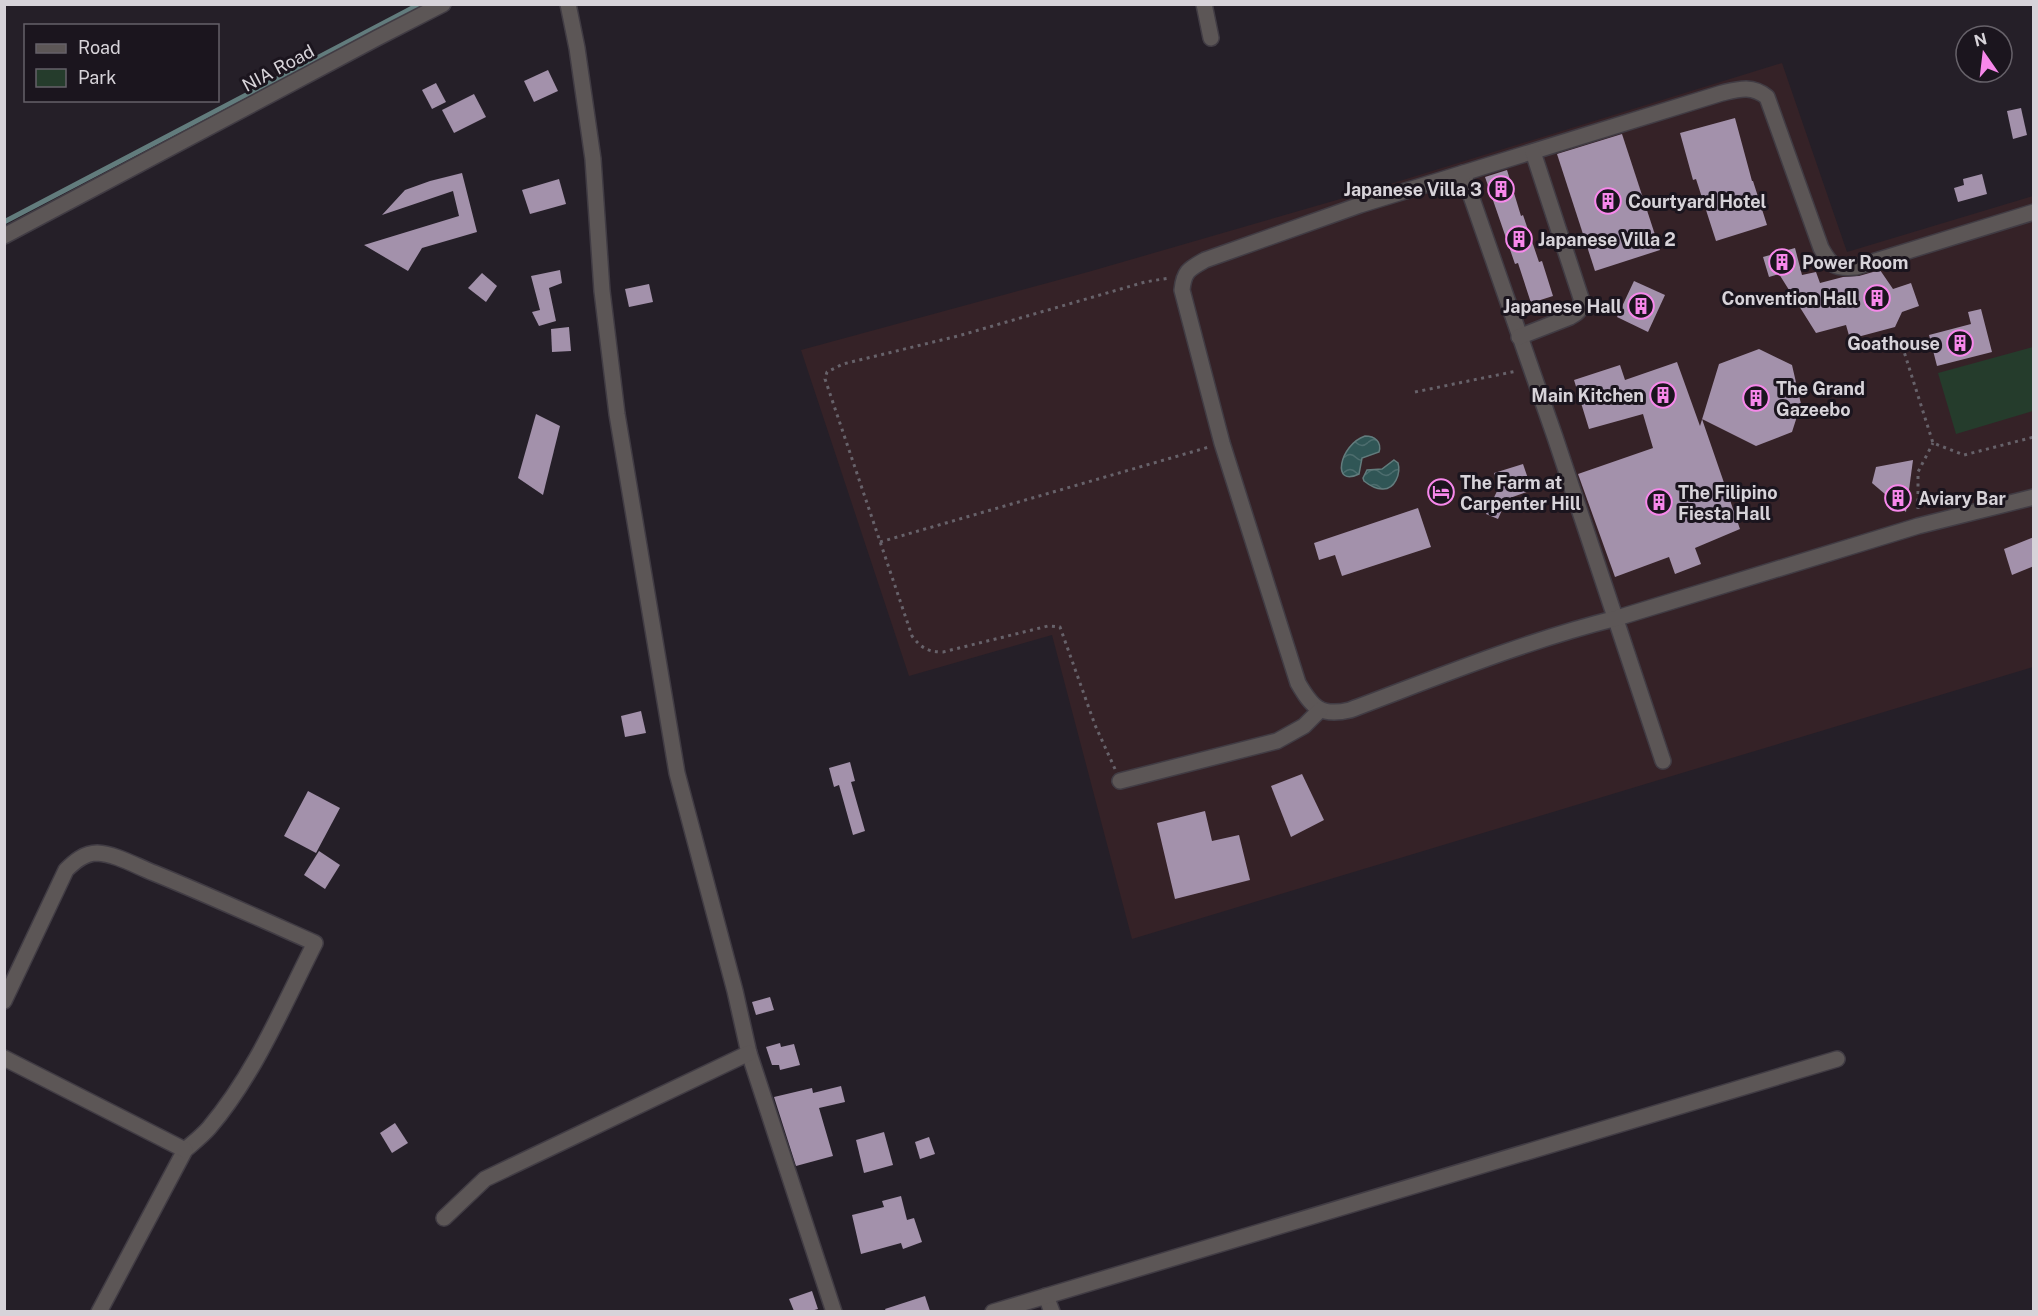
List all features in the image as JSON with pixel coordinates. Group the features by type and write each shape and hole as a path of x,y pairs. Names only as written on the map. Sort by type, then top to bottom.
{"street":[{"name":"NIA Road","path":"4,236 443,4"},
{"path":"568,4 577,48 592,159 599,261 617,414 677,773 735,991 749,1053 834,1311"},
{"path":"1204,4 1210,38"},
{"path":"2034,212 1856,267 1841,268 1828,262 1821,248 1767,97 1759,91 1748,88 1722,93 1360,205 1204,260 1190,268 1183,277 1182,290 1222,443 1298,683 1309,701 1320,710 1336,713 1350,710 1520,647 1918,526 2034,497"},
{"path":"1519,337 1570,317 1578,313 1582,306 1533,152"},
{"path":"1463,174 1617,618 1663,761"},
{"path":"1120,781 1277,741 1304,726 1320,710"},
{"path":"4,1001 66,870 85,855 96,853 111,856 172,880 315,943 265,1044 233,1097 208,1130 185,1150 99,1311"},
{"path":"444,1218 485,1179 749,1053"},
{"path":"4,1058 185,1150"},
{"path":"993,1311 1837,1059"},
{"path":"1046,1296 1052,1311"}],"path":[{"path":"1120,781 1095,724 1060,627 1048,626 943,652 930,652 920,647 912,636 825,379 827,372 843,364 958,336 1145,282 1183,277"},
{"path":"1900,339 1933,443 1918,472 1918,526"},
{"path":"1415,392 1530,368"},
{"path":"1933,443 1964,455 2034,437"},
{"path":"880,542 1222,443"}],"shaded area":[{"name":"The Farm at Carpenter Hill","path":"1782,63 1847,252 2033,196 2033,667 1132,939 1052,635 909,676 801,350 1088,272 1361,193"}],"green space":[{"path":"2033,347 2033,411 1956,434 1938,373"}],"water":[{"path":"1365,436 1377,440 1379,452 1362,458 1359,474 1350,477 1344,475 1342,464 1344,456 1356,441"},
{"path":"1394,460 1398,463 1399,471 1394,484 1390,487 1377,488 1364,481 1367,470 1382,469"}],"building":[{"path":"548,70 558,91 534,102 524,81"},
{"path":"436,83 446,102 432,109 422,90"},
{"path":"474,94 486,117 454,133 442,110"},
{"path":"2021,108 2027,135 2013,139 2007,111"},
{"path":"1735,118 1767,225 1716,241 1696,179 1693,180 1680,133"},
{"name":"Courtyard Hotel","path":"1622,134 1660,250 1595,271 1557,154"},
{"path":"1507,170 1521,216 1523,215 1539,262 1542,261 1553,296 1531,303 1485,177"},
{"path":"462,173 477,232 422,248 408,271 364,245 459,216 453,191 382,215 405,190"},
{"path":"1982,174 1987,194 1958,202 1954,188 1964,185 1963,179"},
{"path":"559,179 566,204 530,214 522,190"},
{"path":"1795,248 1802,275 1816,272 1820,283 1880,270 1893,289 1911,283 1919,306 1902,312 1895,327 1850,339 1846,325 1816,333 1779,274 1769,277 1763,257"},
{"path":"560,270 562,283 549,288 556,321 539,326 532,312 540,310 531,276"},
{"path":"482,273 497,286 486,302 468,288"},
{"name":"Japanese Hall","path":"1634,281 1665,295 1648,332 1617,317"},
{"path":"649,284 653,302 629,307 625,289"},
{"name":"Goathouse","path":"1981,309 1992,352 1937,366 1929,335 1971,324 1968,312"},
{"path":"569,327 571,351 552,352 551,329"},
{"name":"The Grand Gazeebo","path":"1759,349 1792,365 1801,404 1792,432 1756,446 1702,419 1719,364"},
{"name":"The Filipino Fiesta Hall","path":"1677,362 1700,426 1702,419 1740,529 1695,548 1701,564 1675,574 1669,557 1615,577 1578,474 1653,448 1643,414 1589,429 1574,380 1620,365 1625,380"},
{"path":"536,414 560,426 543,495 518,478"},
{"name":"Aviary Bar","path":"1913,460 1906,512 1872,483 1876,467"},
{"path":"1523,464 1532,490 1507,499 1498,519 1486,514 1499,487 1494,473"},
{"path":"1418,508 1431,547 1342,576 1335,555 1319,560 1314,543"},
{"path":"2034,537 2034,566 2012,575 2004,549"},
{"path":"641,711 646,733 625,737 621,716"},
{"path":"850,762 855,781 851,782 865,831 853,835 839,785 834,787 829,768"},
{"path":"1302,774 1324,820 1291,837 1271,786"},
{"path":"308,791 340,808 316,853 284,836"},
{"path":"1205,811 1212,841 1239,835 1250,880 1175,899 1157,823"},
{"path":"319,851 340,865 325,889 304,875"},
{"path":"770,997 774,1010 756,1015 752,1002"},
{"path":"780,1043 781,1047 794,1044 800,1065 780,1070 779,1065 772,1065 766,1047"},
{"path":"841,1086 845,1102 819,1108 833,1156 796,1166 774,1097 812,1088 813,1093"},
{"path":"395,1123 408,1143 392,1153 380,1133"},
{"path":"884,1132 893,1165 864,1173 856,1140"},
{"path":"929,1137 935,1154 920,1159 915,1142"},
{"path":"901,1196 907,1220 914,1218 922,1242 903,1249 901,1243 861,1254 852,1215 884,1207 882,1201"},
{"path":"812,1291 818,1309 794,1311 789,1299"},
{"path":"925,1296 930,1311 886,1311 885,1309"}],"waterway":[{"path":"4,222 420,4"}],"place":[{"name":"Japanese Villa 3","path":"1501,189"},
{"name":"Courtyard Hotel","path":"1608,201"},
{"name":"Japanese Villa 2","path":"1519,239"},
{"name":"Power Room","path":"1782,262"},
{"name":"Convention Hall","path":"1877,298"},
{"name":"Japanese Hall","path":"1641,306"},
{"name":"Goathouse","path":"1960,343"},
{"name":"Main Kitchen","path":"1663,395"},
{"name":"The Grand Gazeebo","path":"1756,398"},
{"name":"The Farm at Carpenter Hill","path":"1441,492"},
{"name":"Aviary Bar","path":"1898,498"},
{"name":"The Filipino Fiesta Hall","path":"1659,502"}]}
